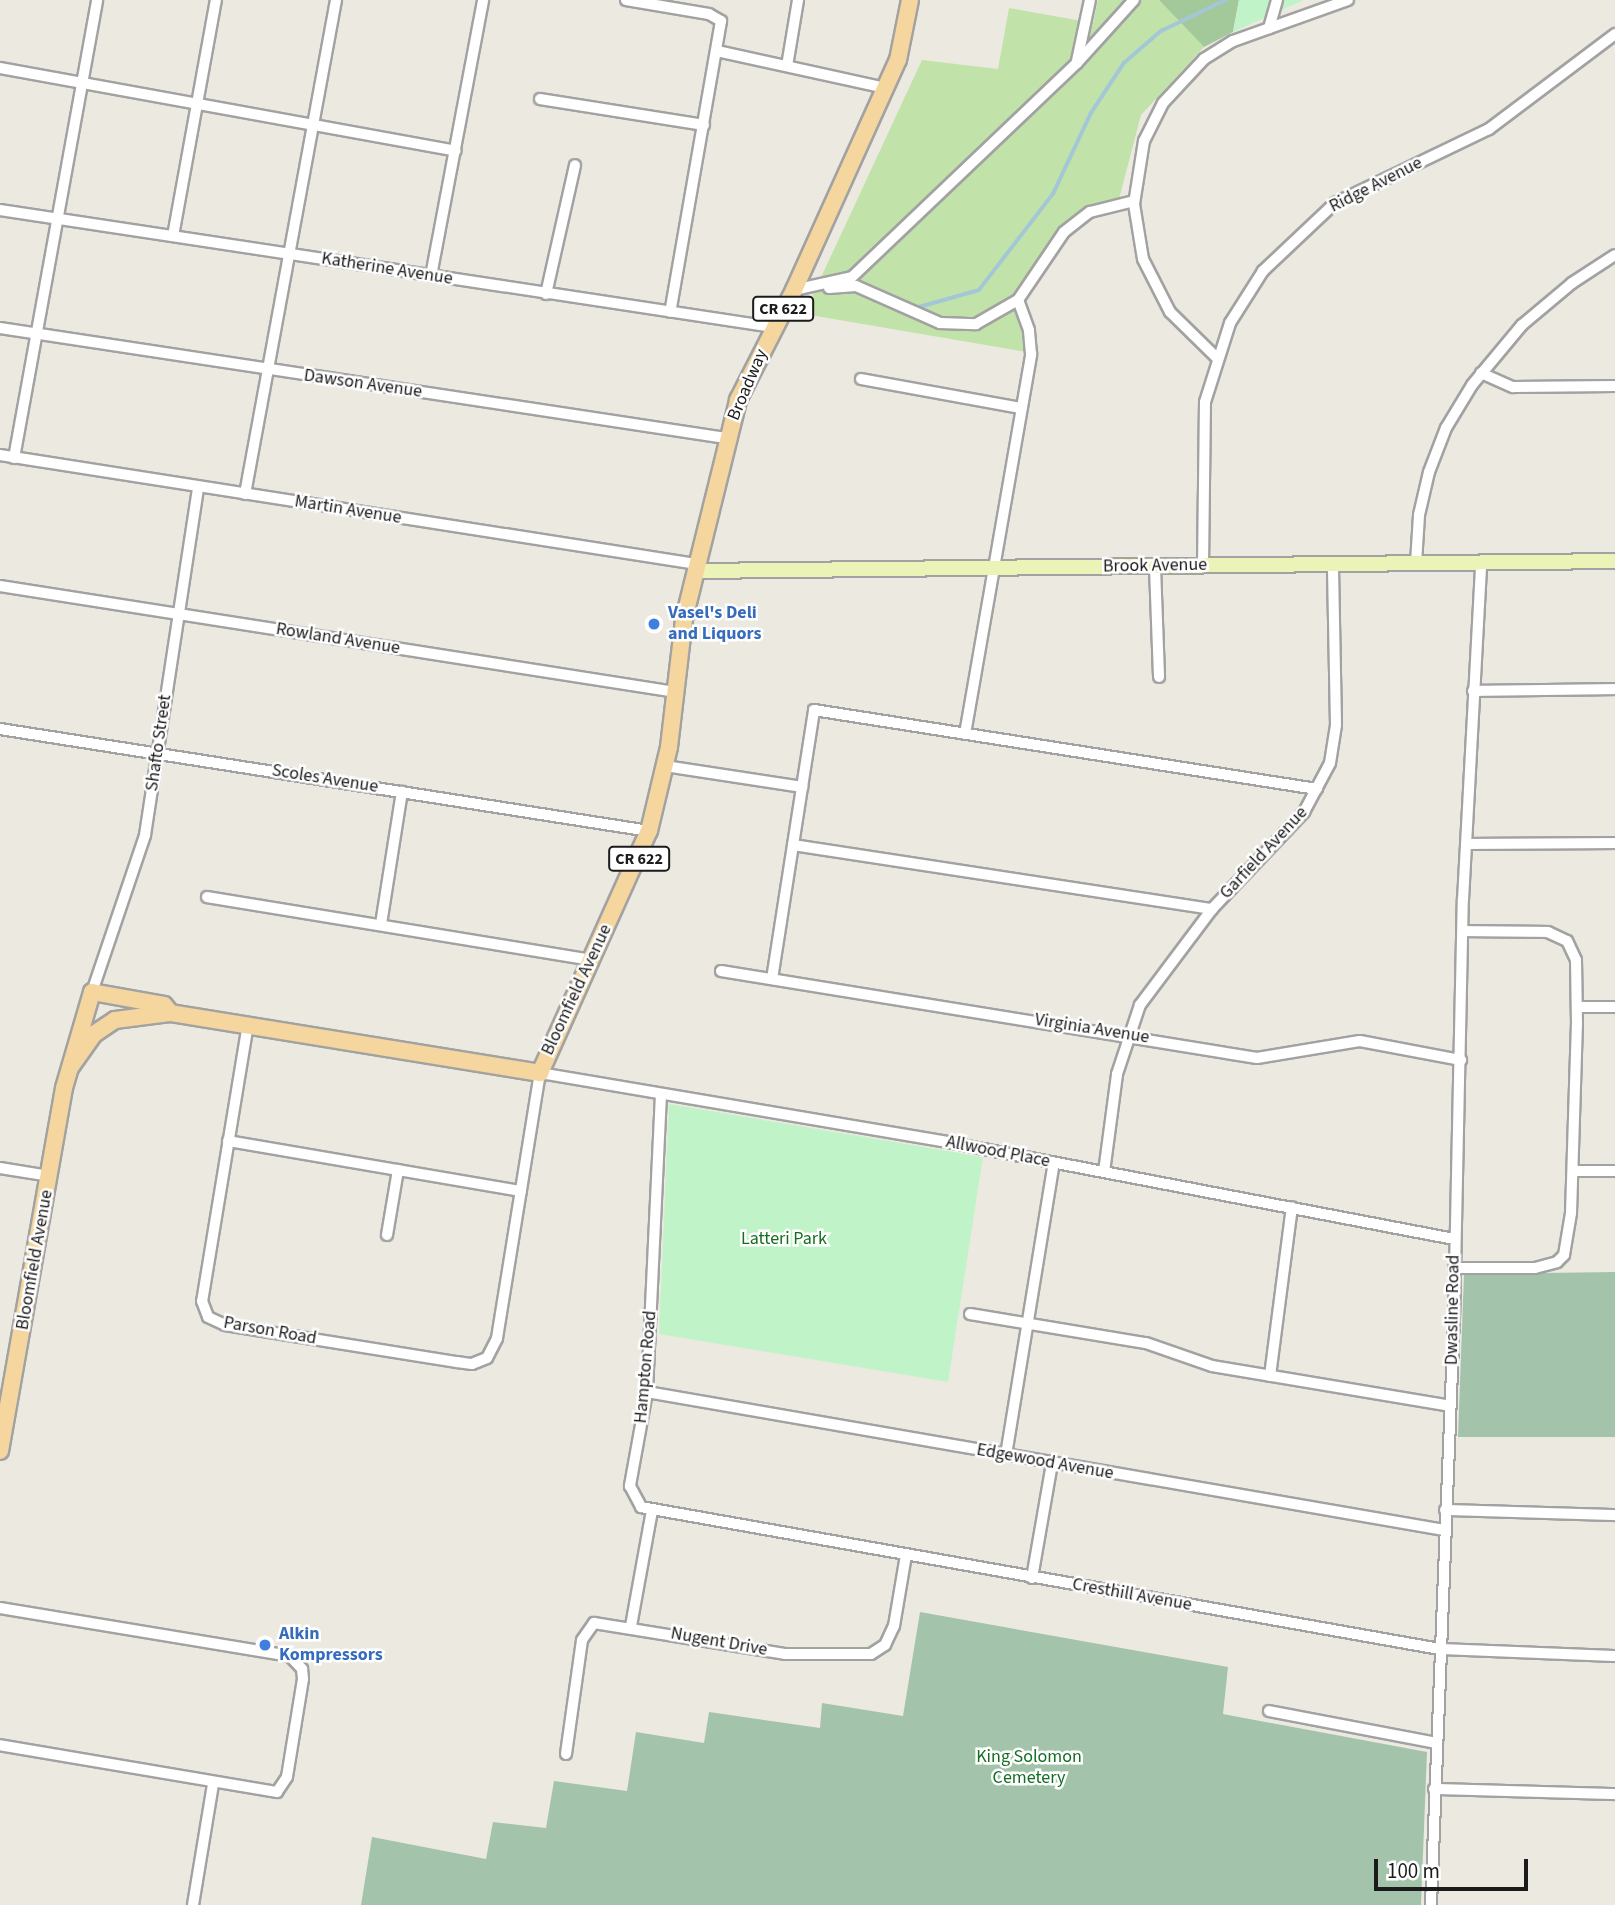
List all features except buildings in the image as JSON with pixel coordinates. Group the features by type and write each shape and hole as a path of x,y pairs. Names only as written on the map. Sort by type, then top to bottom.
{"main road":[{"name":"Broadway","path":"683,628 726,439 738,400 794,290 886,88 898,60 910,0"},
{"name":"Brook Avenue","path":"696,568 993,568 1615,561"},
{"name":"Bloomfield Avenue","path":"70,1068 94,1034 115,1020 170,1013 540,1073 649,831 665,766 683,628"},
{"name":"Bloomfield Avenue","path":"0,1451 70,1068 92,992 164,1005 170,1013"}],"street":[{"path":"14,458 97,0"},
{"path":"173,236 216,0"},
{"path":"244,494 270,370 336,0"},
{"path":"432,276 483,0"},
{"path":"626,0 714,15 721,24 670,312"},
{"path":"787,66 799,0"},
{"path":"1077,63 1090,0"},
{"path":"794,290 852,277 1077,63 1134,0"},
{"path":"1269,28 1277,0"},
{"path":"1216,357 1170,312 1150,281 1138,240 1134,201 1144,141 1176,87 1214,52 1269,28 1348,0"},
{"name":"Ridge Avenue","path":"1203,566 1201,456 1205,402 1216,357 1256,280 1323,211 1374,182 1489,129 1615,34"},
{"path":"717,51 886,88"},
{"path":"0,68 455,151"},
{"path":"540,99 704,125"},
{"path":"546,294 575,165"},
{"path":"794,290 856,286 940,323 976,324 1018,300 1064,232 1090,212 1134,201"},
{"name":"Katherine Avenue","path":"0,210 773,327"},
{"path":"1416,563 1419,515 1429,472 1446,428 1481,373 1522,325 1572,283 1615,255"},
{"path":"965,734 1031,354 1030,330 1018,300"},
{"name":"Dawson Avenue","path":"0,328 726,439"},
{"path":"1481,373 1513,387 1615,386"},
{"path":"861,379 1021,408"},
{"name":"Martin Avenue","path":"0,456 696,568"},
{"name":"Shafto Street","path":"92,992 145,835 198,487"},
{"name":"Dwasline Road","path":"1431,1905 1464,931 1480,562"},
{"name":"Garfield Avenue","path":"1104,1172 1117,1074 1129,1035 1151,989 1212,909 1304,813 1333,752 1336,725 1333,564"},
{"path":"1156,566 1159,677"},
{"name":"Rowland Avenue","path":"0,586 675,692"},
{"path":"1473,691 1615,690"},
{"path":"772,979 814,710 1317,789"},
{"name":"Scoles Avenue","path":"0,729 649,831"},
{"path":"665,766 802,787"},
{"path":"381,924 402,792"},
{"path":"1468,844 1615,843"},
{"path":"793,845 1212,909"},
{"path":"207,897 590,960"},
{"path":"1454,1268 1548,1267 1564,1255 1570,1231 1573,1171 1576,960 1558,936 1464,931"},
{"name":"Virginia Avenue","path":"721,971 1129,1035 1257,1058 1360,1041 1461,1060"},
{"path":"1577,1007 1615,1007"},
{"name":"Parson Road","path":"248,1024 202,1301 208,1317 215,1321 472,1364 487,1358 494,1349 521,1191"},
{"path":"228,1141 521,1191 540,1073"},
{"name":"Allwood Place","path":"540,1073 1104,1172 1454,1239"},
{"name":"Hampton Road","path":"652,1510 633,1498 630,1486 647,1392 660,1094"},
{"path":"1006,1455 1054,1163"},
{"path":"0,1168 50,1176"},
{"path":"387,1235 398,1170"},
{"path":"1573,1171 1615,1171"},
{"path":"1270,1376 1292,1208"},
{"path":"970,1314 1146,1343 1212,1366 1450,1406"},
{"name":"Edgewood Avenue","path":"647,1392 1444,1530"},
{"path":"1032,1578 1052,1463"},
{"path":"631,1626 652,1510"},
{"name":"Cresthill Avenue","path":"652,1510 1440,1649 1615,1656"},
{"path":"1445,1510 1615,1515"},
{"name":"Nugent Drive","path":"566,1754 584,1634 594,1623 631,1626 785,1654 871,1654 885,1645 894,1626 905,1555"},
{"path":"0,1608 290,1656 302,1669 287,1776 277,1793 0,1745"},
{"path":"1269,1711 1437,1743"},
{"path":"193,1905 214,1784"},
{"path":"1434,1789 1615,1794"}],"green space":[{"path":"1098,0 1159,0 1204,47 1141,115 1119,199 1086,217 1018,302 1032,353 804,314 922,60 998,69 1009,8 1093,23"},
{"path":"1159,0 1239,0 1233,32 1204,47"},
{"path":"1239,0 1304,0 1233,32"},
{"name":"Latteri Park","path":"669,1104 983,1157 948,1382 659,1334"},
{"path":"1615,1272 1615,1437 1458,1437 1464,1274"},
{"name":"King Solomon Cemetery","path":"920,1612 1228,1667 1223,1714 1427,1752 1421,1905 361,1905 372,1837 486,1859 493,1822 546,1828 554,1781 627,1791 636,1732 704,1743 709,1712 820,1728 822,1703 903,1716"}],"waterway":[{"path":"919,307 979,290 1053,194 1091,113 1124,63 1161,31 1226,0"}],"place":[{"name":"Vasel's Deli and Liquors","path":"654,624"},
{"name":"Alkin Kompressors","path":"265,1645"}]}
